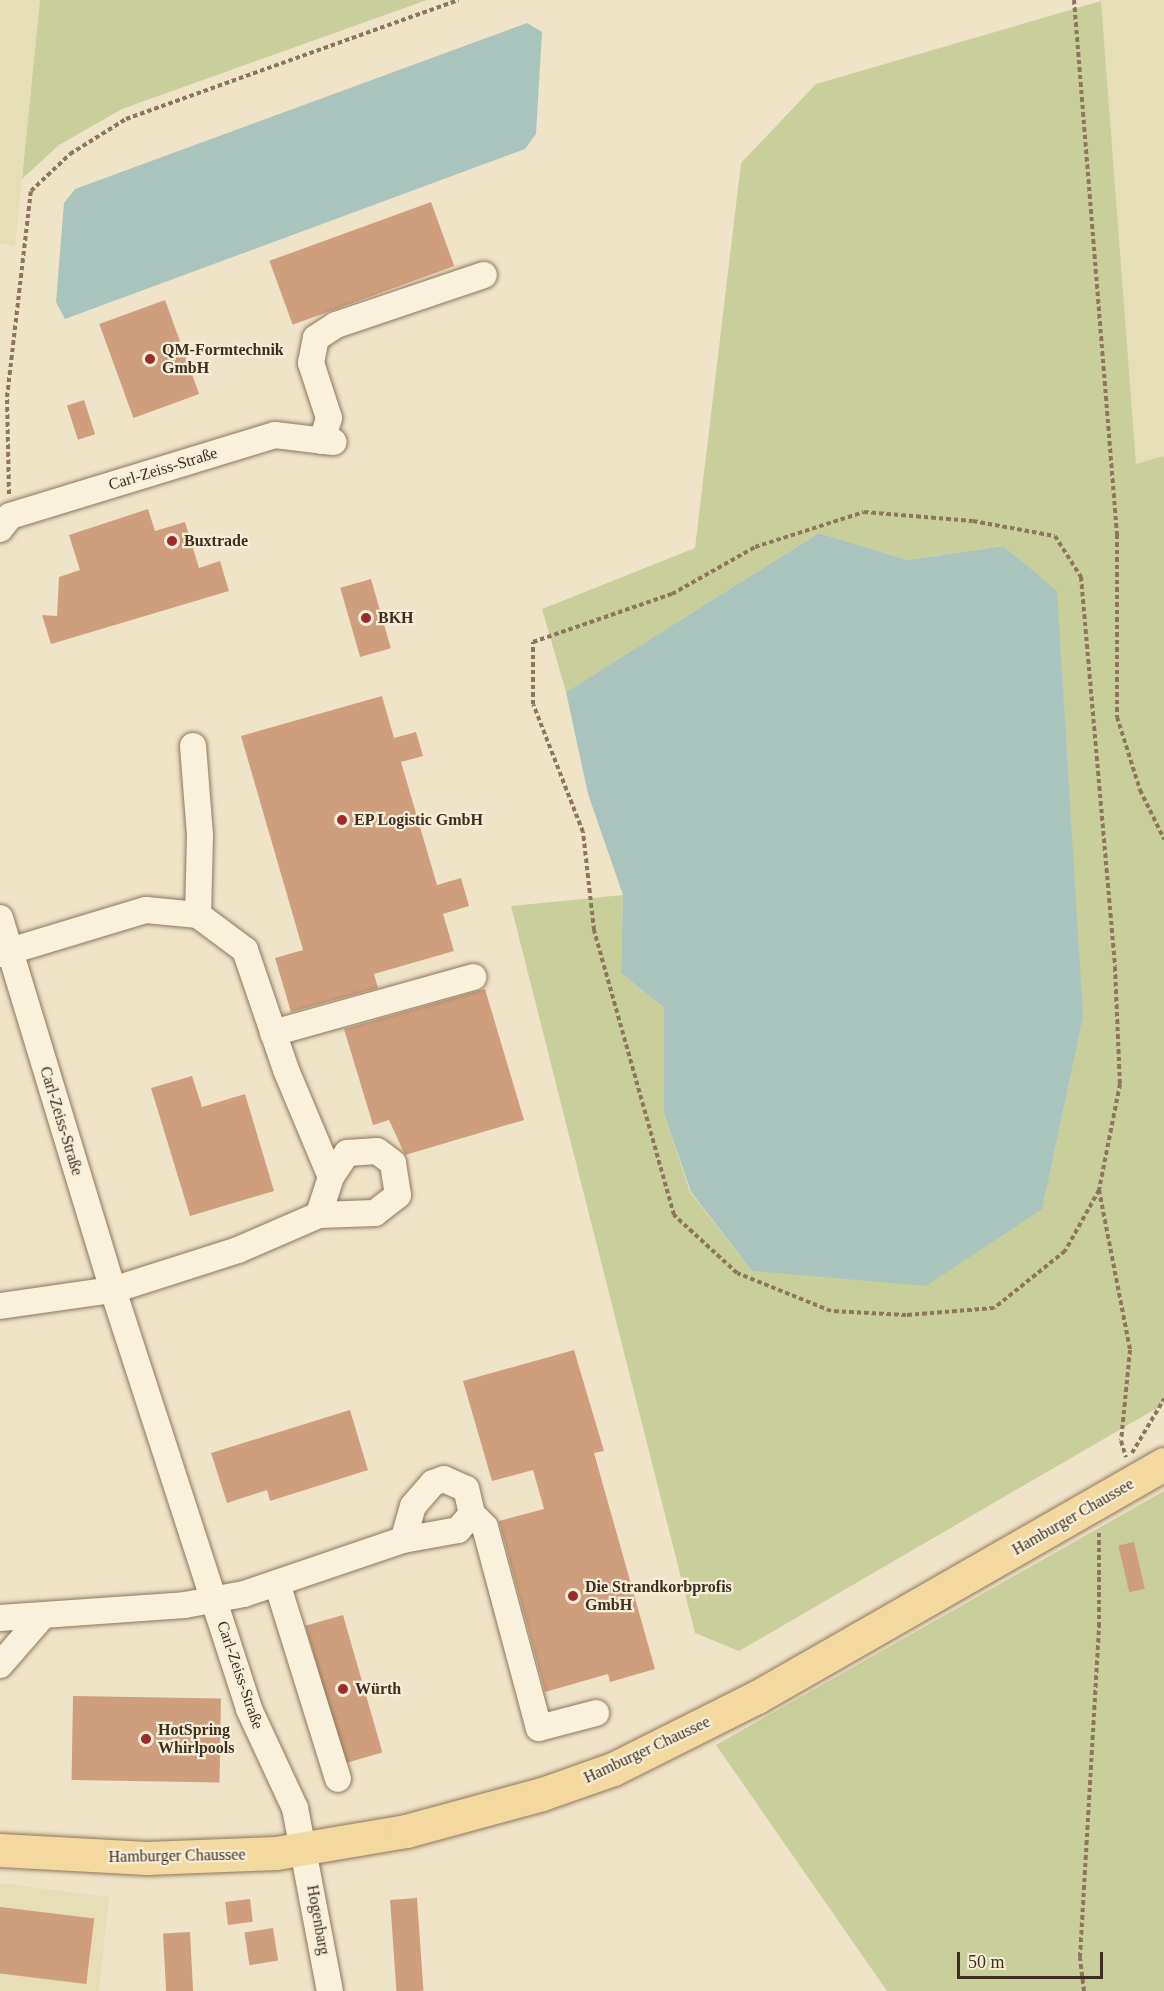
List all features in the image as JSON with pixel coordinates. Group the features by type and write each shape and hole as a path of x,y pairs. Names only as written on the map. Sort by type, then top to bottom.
{"main road":[{"name":"Hamburger Chaussee","path":"0,1850 147,1858 304,1850 497,1809 613,1769 757,1697 1164,1464"}],"street":[{"name":"Carl-Zeiss-Straße","path":"5,522 275,435 328,442 329,418 310,363 316,338 336,325 484,275"},
{"path":"193,746 198,915"},
{"path":"4,953 146,910 198,915 245,950 273,1033 331,1177"},
{"name":"Carl-Zeiss-Straße","path":"0,918 4,953 249,1709 285,1778 304,1850"},
{"path":"273,1033 473,977"},
{"path":"0,1306 113,1290 238,1250 319,1215 375,1213 389,1205 399,1185 386,1155 362,1148 347,1153 331,1177 319,1215"},
{"path":"403,1540 414,1506 433,1483 444,1479 466,1489 472,1514 485,1527 539,1728 596,1713"},
{"name":"Carl-Zeiss-Straße","path":"0,1618 40,1619 215,1600 277,1583 403,1540 458,1530 472,1514"},
{"path":"277,1583 338,1779"},
{"path":"0,1665 40,1619"},
{"name":"Hogenbarg","path":"304,1850 330,1991"}],"path":[{"path":"5,522 7,397 31,191 70,154 126,119 458,0"},
{"path":"1074,0 1117,535 1117,717 1140,790 1164,839"},
{"path":"1100,1190 1065,1251 994,1308 906,1315 831,1311 737,1273 674,1215 594,930 582,832 533,704 533,642 672,594 755,547 864,513 973,521 1055,536 1081,577 1115,968 1120,1084 1100,1190 1130,1350 1121,1441"},
{"path":"1127,1463 1164,1400"},
{"path":"1084,1991 1080,1957 1099,1626 1099,1502"}],"shaded area":[{"path":"0,0 40,0 15,246 0,243"},
{"path":"1100,0 1164,0 1164,456 1136,465"},
{"path":"0,1883 109,1897 99,1991 0,1991"}],"green space":[{"path":"40,0 427,0 122,109 59,145 22,179"},
{"path":"1101,1 1136,464 1164,456 1164,1404 739,1651 695,1633 511,906 623,895 621,973 664,1008 664,1114 690,1192 752,1271 1003,546 908,560 819,533 566,692 542,609 695,548 741,163 816,84"},
{"path":"1164,1491 1164,1991 887,1991 716,1745"}],"water":[{"path":"527,23 542,32 536,134 525,149 65,319 56,302 64,203 75,189"},
{"path":"819,533 908,560 1003,546 1057,591 1083,1016 1042,1209 926,1286 752,1271 691,1192 664,1114 664,1008 621,973 623,895 588,794 566,692"}],"building":[{"path":"431,202 454,266 293,325 269,261"},
{"name":"QM-Formtechnik GmbH","path":"165,300 199,394 133,418 99,324"},
{"path":"84,400 95,434 78,440 67,406"},
{"path":"148,509 155,531 185,522 199,568 220,561 229,591 51,644 42,615 57,616 59,577 80,570 69,535"},
{"name":"BKH","path":"371,579 391,648 360,657 340,588"},
{"name":"EP Logistic GmbH","path":"382,696 394,738 416,732 423,756 401,762 437,885 461,878 469,906 443,914 454,951 374,974 378,988 291,1012 275,958 303,950 241,736"},
{"path":"485,989 524,1120 405,1155 389,1120 373,1125 344,1029"},
{"path":"192,1076 202,1107 245,1094 274,1191 190,1216 151,1088"},
{"name":"Die Strandkorbprofis GmbH","path":"574,1350 604,1451 594,1453 655,1669 610,1682 608,1674 545,1692 499,1521 544,1509 533,1470 492,1481 463,1381"},
{"path":"350,1410 368,1470 270,1501 267,1490 227,1503 211,1453"},
{"path":"1134,1542 1145,1589 1129,1592 1118,1546"},
{"name":"Würth","path":"343,1615 382,1752 345,1763 306,1626"},
{"name":"HotSpring Whirlpools","path":"73,1696 221,1699 220,1783 72,1780"},
{"path":"417,1898 423,1991 396,1991 390,1900"},
{"path":"250,1899 253,1922 228,1925 225,1902"},
{"path":"0,1907 94,1919 86,1984 0,1973"},
{"path":"273,1928 278,1961 250,1965 244,1933"},
{"path":"190,1932 193,1991 166,1991 163,1933"}],"place":[{"name":"QM-Formtechnik GmbH","path":"150,359"},
{"name":"Buxtrade","path":"172,541"},
{"name":"BKH","path":"366,618"},
{"name":"EP Logistic GmbH","path":"342,820"},
{"name":"Die Strandkorbprofis GmbH","path":"573,1596"},
{"name":"Würth","path":"343,1689"},
{"name":"HotSpring Whirlpools","path":"146,1739"}]}
